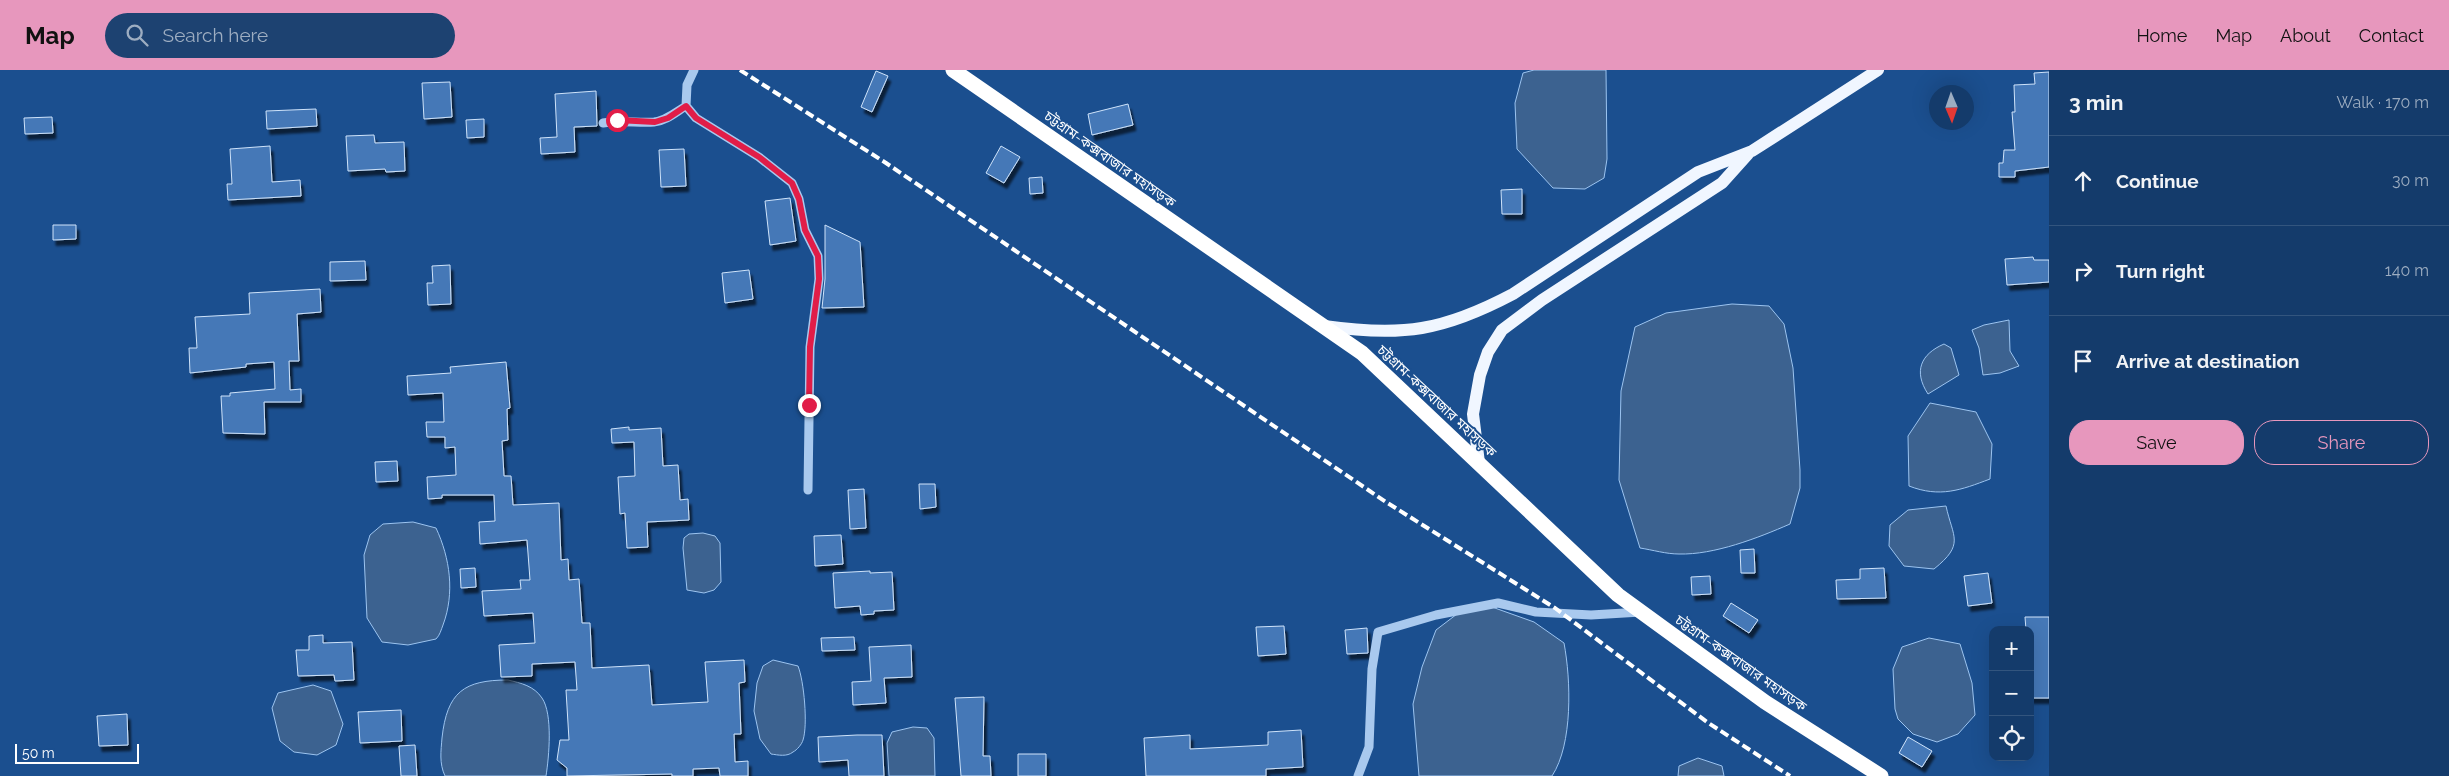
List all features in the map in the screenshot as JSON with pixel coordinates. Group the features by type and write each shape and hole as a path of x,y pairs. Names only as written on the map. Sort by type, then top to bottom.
{"highway":[{"name":"চট্টগ্রাম-কক্সবাজার মহাসড়ক","path":"953,70 1362,353 1618,594 1765,702 1881,776"}],"main road":[{"path":"1324,326 1363,331 1401,332 1438,326 1464,317 1513,294 1698,172 1752,151 1878,70"},
{"path":"1479,463 1473,414 1480,375 1488,352 1502,330 1542,300 1722,183 1752,151"}],"street":[{"path":"694,70 687,85 686,106 696,118 759,157 792,183 799,199 805,230 818,256 819,279 810,347 808,490"},
{"path":"603,123 617,120 655,122 668,118 686,106"},
{"path":"1358,776 1369,746 1372,669 1378,632 1436,616 1498,603 1536,612 1591,615 1642,612"}],"water":[{"path":"1534,70 1606,70 1607,159 1604,178 1585,189 1553,188 1517,149 1515,103 1523,73"},
{"path":"1732,304 1769,306 1784,324 1793,368 1800,470 1800,488 1790,524 1750,540 1707,552 1674,554 1640,548 1619,480 1621,391 1635,327 1666,313"},
{"path":"2009,320 2010,351 2019,366 2000,373 1983,375 1979,348 1972,330 1984,325"},
{"path":"1944,344 1951,348 1959,375 1928,394 1921,378 1922,364 1930,353"},
{"path":"1930,403 1976,412 1992,444 1990,479 1960,489 1941,492 1920,490 1909,486 1908,436"},
{"path":"1946,506 1954,540 1950,553 1934,569 1904,566 1889,546 1890,525 1908,510"},
{"path":"413,522 436,528 441,539 448,563 450,588 447,613 436,639 408,645 382,642 367,618 364,555 370,535 383,524"},
{"path":"703,533 715,536 720,543 721,582 714,590 704,593 687,590 683,548 684,538 689,534"},
{"path":"1492,607 1534,622 1564,643 1569,693 1567,730 1559,763 1552,776 1419,776 1413,704 1422,667 1436,630 1457,614"},
{"path":"1929,638 1960,644 1972,683 1975,715 1958,734 1937,742 1913,734 1898,719 1895,709 1893,669 1902,647"},
{"path":"773,660 798,666 804,692 805,724 803,740 796,750 791,754 785,755 771,754 760,739 754,711 757,683 763,666"},
{"path":"508,680 531,688 539,694 545,705 549,725 546,776 445,776 441,762 442,738 444,722 453,699 469,686"},
{"path":"313,685 331,691 343,724 336,745 317,755 294,752 280,741 272,708 278,693"},
{"path":"913,727 927,728 934,738 935,776 889,776 887,743 892,732"},
{"path":"1698,758 1722,766 1724,776 1678,776 1679,766"}],"building":[{"path":"876,71 888,76 872,112 861,107"},
{"path":"2049,72 2049,167 2015,171 2015,177 1999,177 1999,163 2003,163 2004,150 2015,150 2012,112 2015,112 2014,85 2035,84 2034,73"},
{"path":"450,82 452,117 424,119 422,83"},
{"path":"596,91 597,126 574,127 575,152 541,154 540,138 557,137 555,94"},
{"path":"1128,104 1133,125 1092,135 1088,114"},
{"path":"316,109 317,126 267,129 266,111"},
{"path":"52,117 53,133 25,134 24,118"},
{"path":"484,119 484,137 467,138 466,120"},
{"path":"374,135 375,143 404,142 405,171 386,172 385,169 348,171 346,136"},
{"path":"270,146 272,182 300,180 301,196 228,200 227,184 232,184 230,149"},
{"path":"1001,146 1020,157 1004,183 986,173"},
{"path":"684,149 686,186 661,187 659,150"},
{"path":"1042,177 1043,193 1030,194 1029,178"},
{"path":"1522,189 1522,214 1502,214 1501,190"},
{"path":"790,198 796,241 770,245 765,201"},
{"path":"53,225 76,225 76,239 53,240"},
{"path":"825,225 860,242 864,307 822,308 825,279"},
{"path":"2033,257 2034,260 2049,260 2049,282 2007,285 2005,259"},
{"path":"365,261 366,280 330,281 330,262"},
{"path":"450,265 451,304 428,305 427,283 433,283 432,266"},
{"path":"749,270 753,299 725,303 722,273"},
{"path":"320,289 321,312 297,314 299,361 289,361 290,390 301,389 301,402 264,402 265,434 223,433 221,396 230,396 230,393 275,389 274,362 246,364 246,367 190,373 189,348 197,348 195,317 250,314 249,293"},
{"path":"506,362 510,408 507,409 508,440 502,441 504,476 511,476 513,505 559,503 561,560 568,559 569,580 579,579 582,623 590,623 592,668 649,665 652,705 708,702 705,662 744,660 745,682 739,683 741,734 734,734 735,762 748,761 748,776 720,776 719,768 693,769 693,776 672,776 672,774 567,776 567,768 557,760 560,740 569,740 566,690 577,690 575,662 532,664 532,676 501,677 499,645 535,643 533,613 484,616 482,591 521,589 520,580 530,580 527,540 480,544 479,522 495,521 494,495 442,495 442,498 428,499 427,477 456,475 455,447 445,448 445,437 427,437 426,422 444,422 443,393 408,395 407,376 451,373 450,367"},
{"path":"629,427 629,430 661,428 663,466 678,465 680,500 688,499 689,520 647,522 648,547 627,548 625,513 620,514 618,477 635,476 634,442 612,443 611,429"},
{"path":"397,461 398,481 376,482 375,462"},
{"path":"919,484 935,484 936,507 920,509"},
{"path":"864,489 866,528 850,529 848,490"},
{"path":"841,535 843,564 815,566 814,536"},
{"path":"1754,549 1755,573 1741,573 1740,550"},
{"path":"475,568 476,587 461,588 460,569"},
{"path":"1884,568 1886,598 1837,599 1836,580 1860,579 1860,569"},
{"path":"870,571 870,573 892,572 894,610 874,611 874,614 861,615 860,606 835,608 833,573"},
{"path":"1988,573 1992,603 1968,606 1964,576"},
{"path":"1710,576 1711,594 1692,595 1691,577"},
{"path":"1731,603 1758,620 1749,633 1723,616"},
{"path":"2025,617 2049,617 2049,698 2034,698 2034,626 2026,626"},
{"path":"1284,626 1286,654 1258,656 1256,627"},
{"path":"1367,628 1368,653 1347,654 1345,630"},
{"path":"323,635 323,643 352,642 354,680 335,681 334,675 298,676 296,650 309,650 309,636"},
{"path":"854,637 855,650 822,651 821,638"},
{"path":"911,645 912,677 884,678 886,703 853,705 852,682 871,681 869,647"},
{"path":"984,697 983,756 990,756 991,776 961,776 955,698"},
{"path":"401,710 402,741 360,743 358,712"},
{"path":"127,714 128,745 99,746 97,716"},
{"path":"1301,730 1303,767 1266,769 1266,776 1146,776 1144,738 1190,735 1190,749 1268,745 1268,732"},
{"path":"882,735 884,776 849,776 848,760 819,762 818,737"},
{"path":"1908,737 1932,751 1922,767 1899,753"},
{"path":"415,745 417,776 401,776 399,746"},
{"path":"1018,754 1046,754 1046,776 1018,776"}],"railway":[{"path":"740,70 886,163 1386,502 1555,608 1707,722 1790,776"}],"route":[{"path":"617,120 655,122 668,118 686,106 696,118 722,136 759,157 792,183 799,199 805,230 818,256 819,279 814,304 810,347 809,405"}]}
